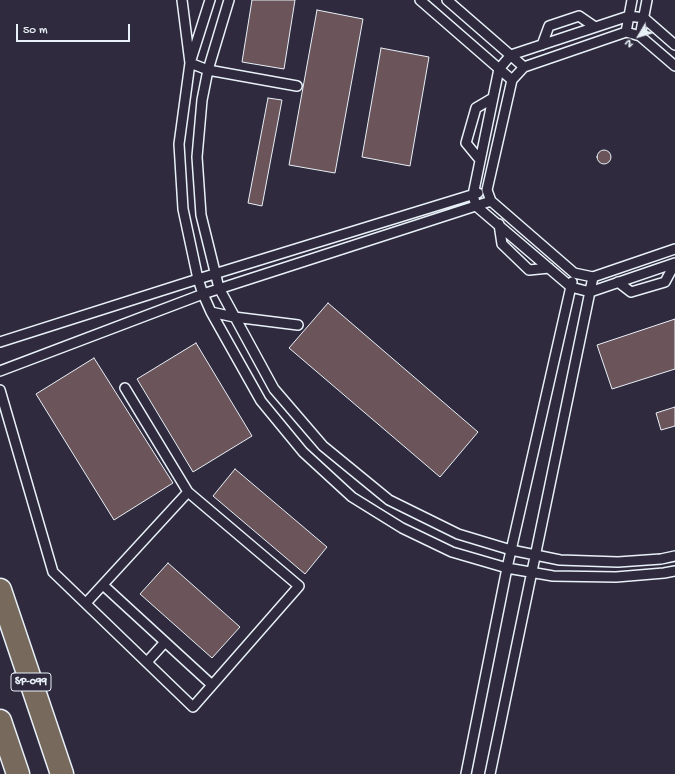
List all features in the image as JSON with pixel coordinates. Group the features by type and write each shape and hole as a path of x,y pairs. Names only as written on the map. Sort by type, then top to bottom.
{"highway":[{"name":"SP-099","path":"0,590 62,774"},
{"path":"0,721 18,774"}],"lane":[{"path":"182,0 190,63"},
{"path":"210,0 190,63 179,144 183,209 198,279 203,294 211,312 261,401 303,452 352,497 402,528 452,552 507,568 553,576 616,577 675,571"},
{"path":"229,0 208,70 202,100 197,157 201,215 219,288 274,389 323,446 389,500 458,534 511,550 560,560 618,562 662,559 675,556"},
{"path":"420,0 512,80"},
{"path":"448,0 524,67"},
{"path":"626,32 632,0"},
{"path":"640,36 647,0"},
{"path":"542,45 549,26 578,16 595,27"},
{"path":"673,42 644,18 629,16 511,55 499,68 473,196 476,206 499,224 571,287 590,292 675,263"},
{"path":"675,66 640,36 626,32 524,67 512,80 487,190 491,201 574,273 593,277 675,249"},
{"path":"190,63 208,70 297,86"},
{"path":"480,160 466,143 476,108 493,98"},
{"path":"0,342 198,279 473,196 487,190"},
{"path":"0,371 219,288 491,201"},
{"path":"499,224 502,244 529,270 549,268"},
{"path":"618,282 632,292 665,282 675,263"},
{"path":"466,774 507,568 574,273"},
{"path":"490,774 534,554 593,277"},
{"path":"211,312 234,317 298,325"},
{"path":"0,390 53,572 193,706 299,586 188,492 124,388"},
{"path":"86,604 188,492"},
{"path":"102,585 212,685"},
{"path":"147,662 165,642"}],"building":[{"path":"252,0 295,0 284,69 242,62"},
{"path":"317,10 363,19 335,173 289,165"},
{"path":"381,48 429,57 410,166 362,157"},
{"path":"268,98 282,100 262,206 248,203"},
{"path":"601,150 607,150 611,154 611,160 607,164 601,164 597,160 597,154"},
{"path":"328,303 478,432 440,477 289,348"},
{"path":"675,319 675,369 612,389 597,345"},
{"path":"196,343 252,436 193,472 137,379"},
{"path":"94,358 173,483 114,520 36,394"},
{"path":"675,407 675,426 661,430 656,413"},
{"path":"235,469 327,547 305,574 213,496"},
{"path":"168,563 240,627 212,658 140,594"}]}
